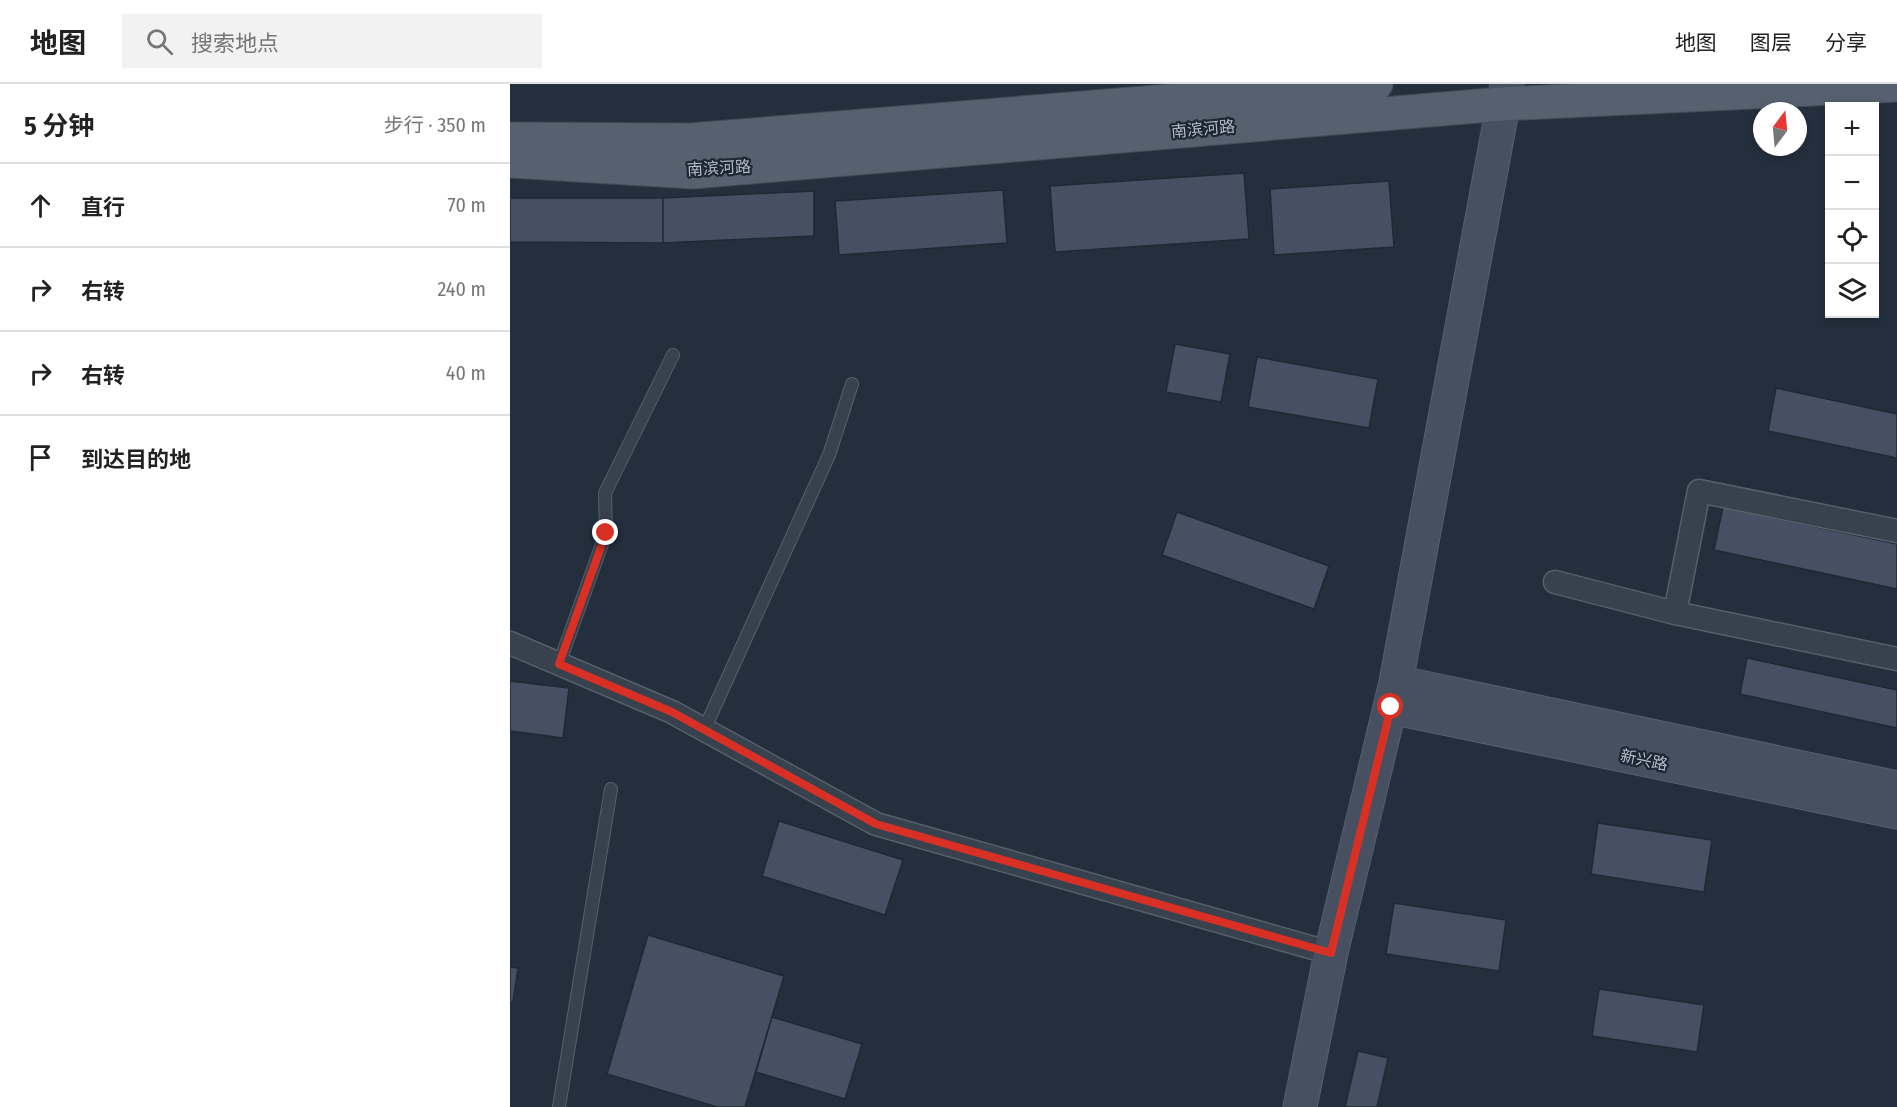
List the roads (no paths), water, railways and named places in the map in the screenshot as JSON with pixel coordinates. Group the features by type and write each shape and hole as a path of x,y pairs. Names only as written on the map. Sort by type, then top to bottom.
{"main road":[{"name":"南滨河路","path":"510,139 690,140 1376,84"},
{"name":"南滨河路","path":"510,161 693,172 1504,94 1897,85"},
{"path":"1300,1107 1331,953 1393,694 1504,94"},
{"name":"新兴路","path":"1393,694 1897,788"},
{"name":"新兴路","path":"1393,694 1897,812"}],"street":[{"path":"1675,613 1699,490 1897,531"},
{"path":"1555,582 1675,613 1897,659"},
{"path":"510,643 672,712 876,824 1331,953"}],"lane":[{"path":"559,664 606,533 605,494 673,355"},
{"path":"704,730 829,455 852,384"},
{"path":"559,1107 611,789"}]}
